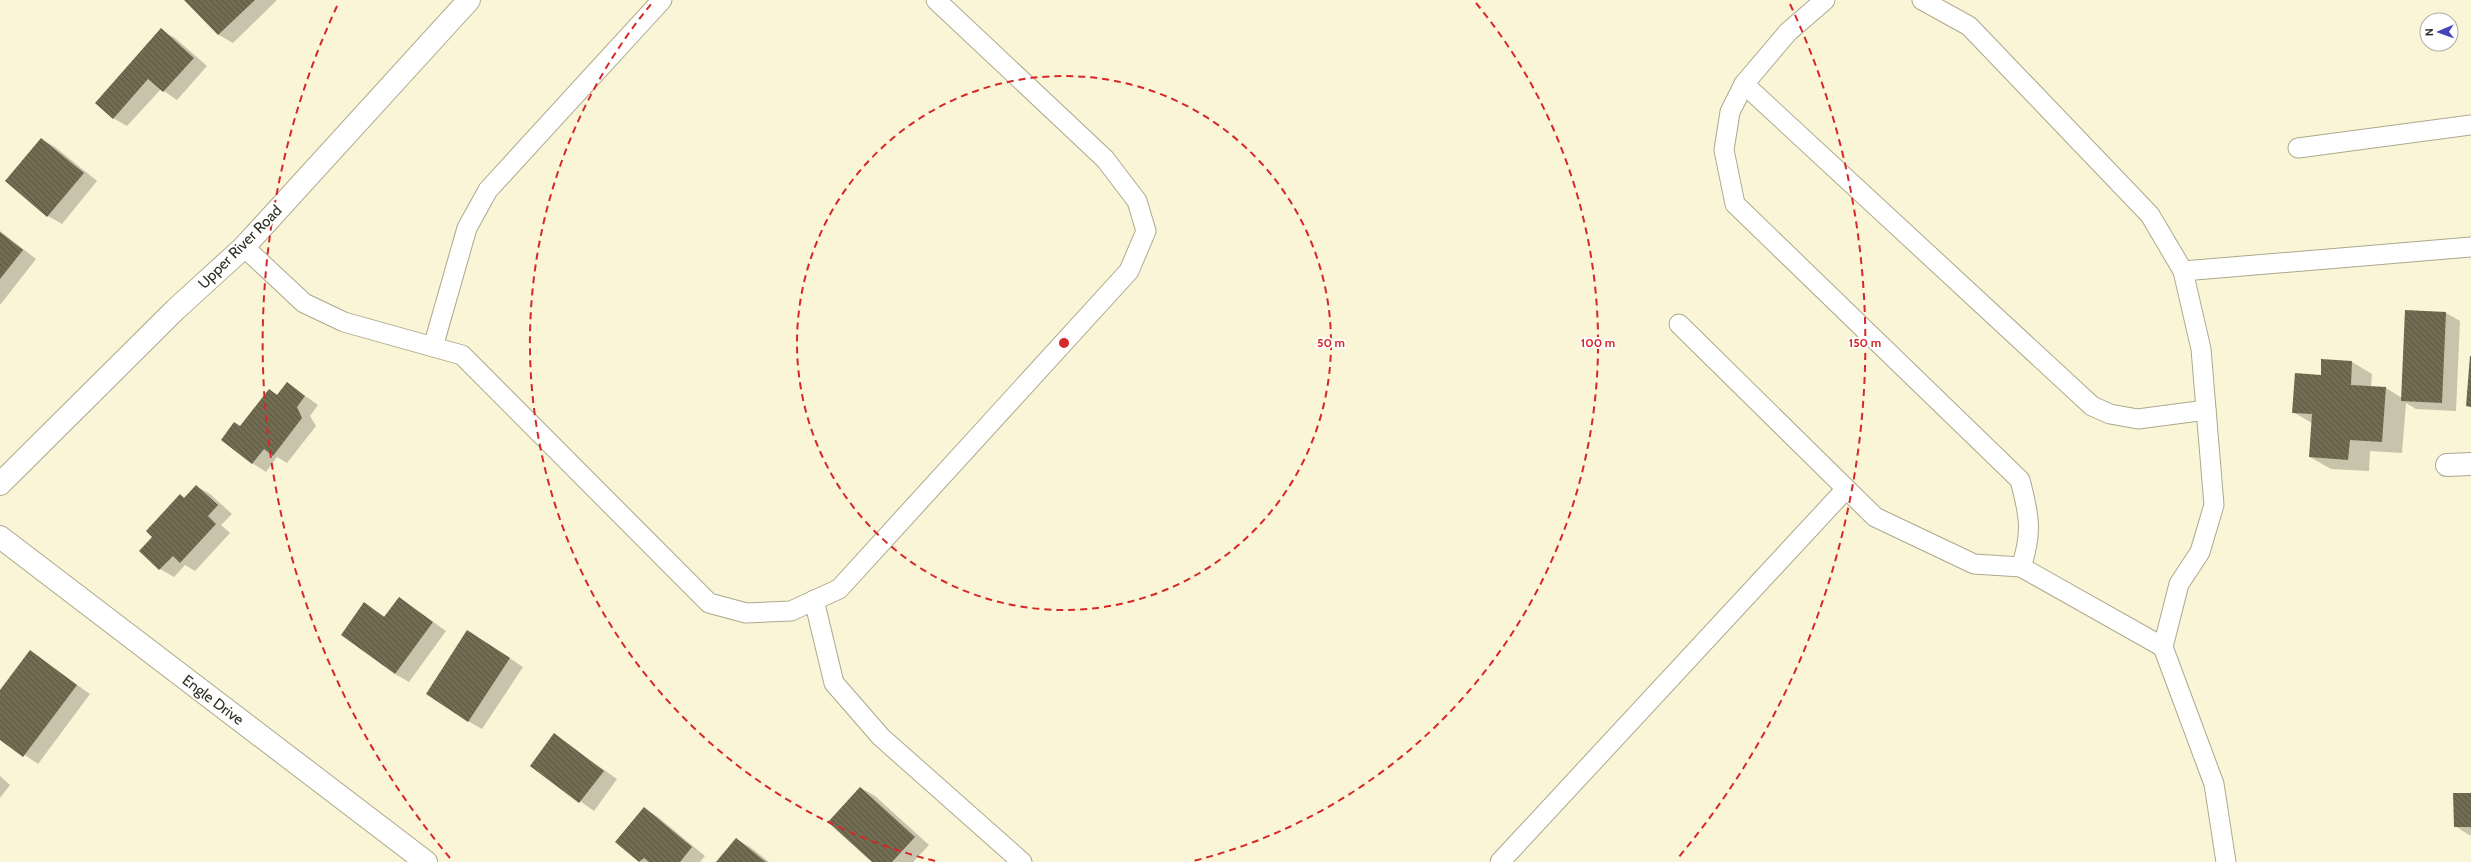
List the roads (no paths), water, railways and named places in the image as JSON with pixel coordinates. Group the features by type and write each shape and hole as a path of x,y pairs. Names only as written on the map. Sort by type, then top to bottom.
{"street":[{"name":"Upper River Road","path":"0,484 176,309 244,246 469,0"},
{"path":"2447,465 2471,464"},
{"name":"Engle Drive","path":"0,537 426,862"}],"lane":[{"path":"433,347 467,228 488,190 662,0"},
{"path":"244,246 304,303 344,322 462,355 709,603 746,613 791,611 839,589 1129,271 1146,230 1138,201 1105,159 936,0"},
{"path":"1825,0 1788,32 1744,84 1730,112 1724,150 1735,204 2020,480 2029,513 2028,545 2021,567"},
{"path":"1922,0 1969,26 2150,215 2183,271 2201,349 2214,505 2200,552 2178,584 2163,647 2214,784 2226,862"},
{"path":"1744,84 2092,406 2110,414 2138,419 2206,410"},
{"path":"2298,148 2471,125"},
{"path":"2183,271 2471,247"},
{"path":"1679,324 1874,517 1974,564 2021,567 2163,647"},
{"path":"1500,862 1846,489"},
{"path":"814,600 834,683 881,737 1022,862"}]}
